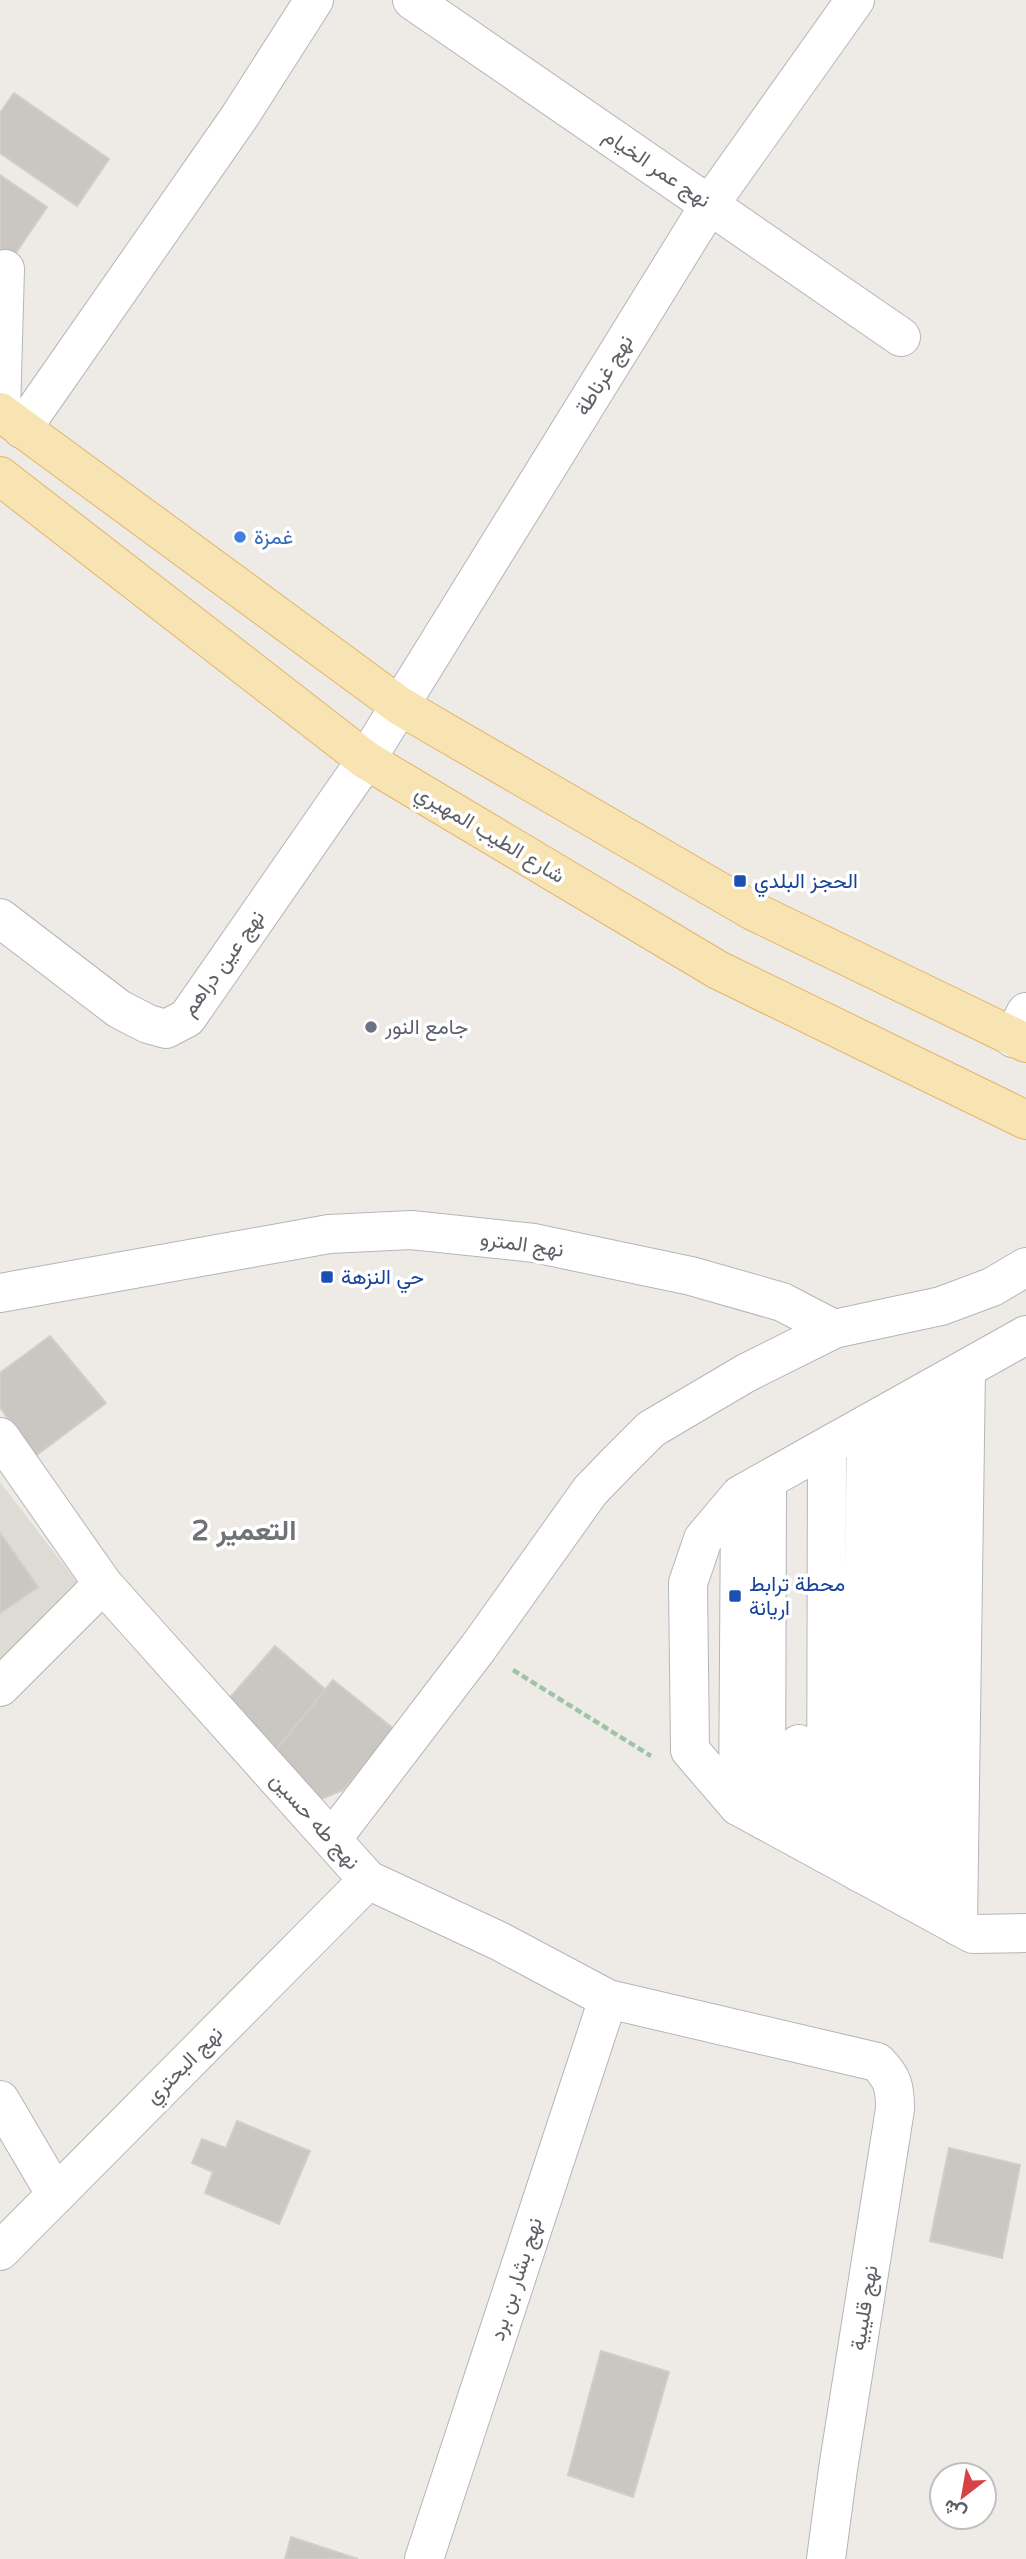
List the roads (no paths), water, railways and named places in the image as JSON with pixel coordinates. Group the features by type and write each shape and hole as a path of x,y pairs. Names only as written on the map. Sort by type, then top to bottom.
{"main road":[{"path":"8,418 400,706 753,911 1022,1031"},
{"name":"شارع الطيب المهيري","path":"0,476 366,760 718,970 1026,1120"}],"street":[{"path":"8,418 240,116 314,0"},
{"name":"نهج عمر الخيام","path":"412,0 901,337"},
{"name":"نهج غرناطة","path":"366,760 710,204 855,0"},
{"path":"5,269 8,418"},
{"name":"نهج عين دراهم","path":"0,918 119,1009 148,1024 166,1029 187,1018 366,760"},
{"name":"نهج المترو","path":"0,1293 329,1234 411,1230 534,1243 691,1276 782,1302 834,1329"},
{"path":"332,1839 478,1648 590,1491 650,1429 747,1373 834,1329 941,1306 992,1287 1026,1267"},
{"path":"1026,1335 754,1488 703,1539 688,1583 690,1750 782,1830 958,1926 973,1934 1026,1933"},
{"path":"958,1926 966,1369"},
{"path":"893,1890 914,1398"},
{"path":"866,1425 893,1890"},
{"name":"نهج طه حسين","path":"0,1437 103,1584 368,1880 499,1941 608,1999 877,2062"},
{"path":"782,1830 814,1454"},
{"path":"754,1488 782,1830"},
{"path":"0,1687 103,1584"},
{"name":"نهج البحتري","path":"0,2251 368,1880"},
{"name":"نهج بشار بن برد","path":"424,2559 608,1999"},
{"name":"نهج قليبية","path":"827,2559 838,2469 895,2109 895,2092 889,2074 877,2062"},
{"path":"0,2100 56,2195"}],"place":[{"name":"غمزة","path":"240,537"},
{"name":"الحجز البلدي","path":"740,881"},
{"name":"جامع النور","path":"371,1027"},
{"name":"حي النزهة","path":"327,1277"},
{"name":"محطة ترابط اريانة","path":"735,1596"}],"district":[{"name":"التعمير 2","path":"244,1530"}]}
